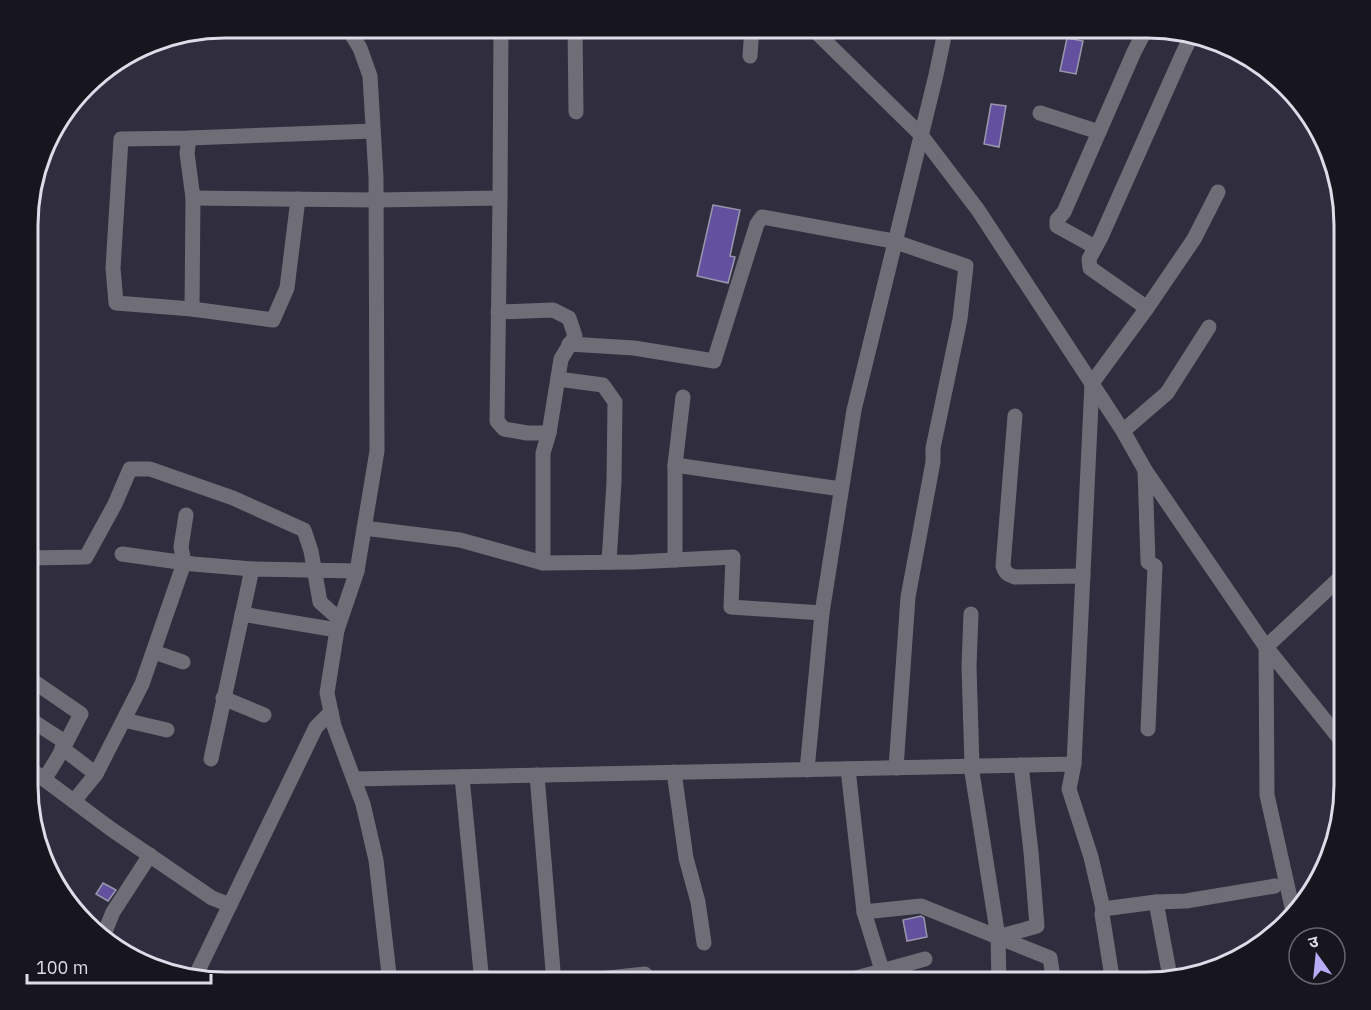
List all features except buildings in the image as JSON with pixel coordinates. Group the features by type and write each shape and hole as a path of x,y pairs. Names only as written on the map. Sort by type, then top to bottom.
{"street":[{"path":"354,38 370,76 376,200 377,452 357,571 339,625 327,693 334,726 363,804 376,860 389,972"},
{"path":"501,38 497,421 504,429 527,433 549,433"},
{"path":"575,38 576,112"},
{"path":"750,56 751,38"},
{"path":"822,38 921,135 978,210 1124,431 1145,470 1266,647 1333,730"},
{"path":"807,770 822,613 854,410 943,38"},
{"path":"1095,248 1058,226 1057,220 1064,212 1141,38"},
{"path":"1147,308 1090,268 1089,259 1188,42"},
{"path":"1040,113 1099,132"},
{"path":"298,199 287,288 273,320 192,309 116,303 113,268 122,139 373,132"},
{"path":"189,138 187,153 194,198 192,309"},
{"path":"1111,973 1103,909 1091,857 1069,789 1074,764 1092,383 1194,239 1218,192"},
{"path":"194,198 376,200 500,198"},
{"path":"570,344 634,348 714,361 757,224 762,217 895,242 966,266 960,319 933,448 933,462 908,597 896,768"},
{"path":"498,312 553,310 569,318 575,336 561,359 549,433 543,453 543,563"},
{"path":"1124,431 1167,393 1209,327"},
{"path":"558,379 603,385 615,402 614,482 609,562"},
{"path":"675,560 675,465 683,397"},
{"path":"1015,416 1003,566 1005,572 1015,577 1083,576"},
{"path":"675,465 841,489"},
{"path":"38,558 86,557 116,504 130,469 150,469 233,498 304,530 311,551 320,602 339,625"},
{"path":"1145,470 1148,562 1155,566 1148,729"},
{"path":"74,801 96,774 142,684 184,563 181,547 186,515"},
{"path":"364,528 460,540 543,563 733,557 731,607 822,613"},
{"path":"122,554 184,563 252,569 357,571"},
{"path":"211,759 252,569"},
{"path":"1291,903 1267,795 1266,647 1333,584"},
{"path":"242,614 339,625"},
{"path":"971,614 969,666 971,766 998,937 999,973"},
{"path":"154,652 183,662"},
{"path":"38,684 81,714 55,764 44,779"},
{"path":"223,698 264,715"},
{"path":"198,970 316,727 331,712"},
{"path":"124,720 166,730"},
{"path":"38,725 96,774"},
{"path":"354,779 1074,764"},
{"path":"998,937 1037,926 1021,765"},
{"path":"848,769 864,912 882,970"},
{"path":"674,772 686,858 698,902 704,943"},
{"path":"38,775 212,898 230,905"},
{"path":"537,775 553,972"},
{"path":"462,777 481,972"},
{"path":"106,930 113,912 150,855"},
{"path":"1103,909 1156,902 1186,901 1275,886"},
{"path":"1156,902 1169,971"},
{"path":"864,912 921,906 1050,958 1052,973"},
{"path":"873,973 924,958"}]}
